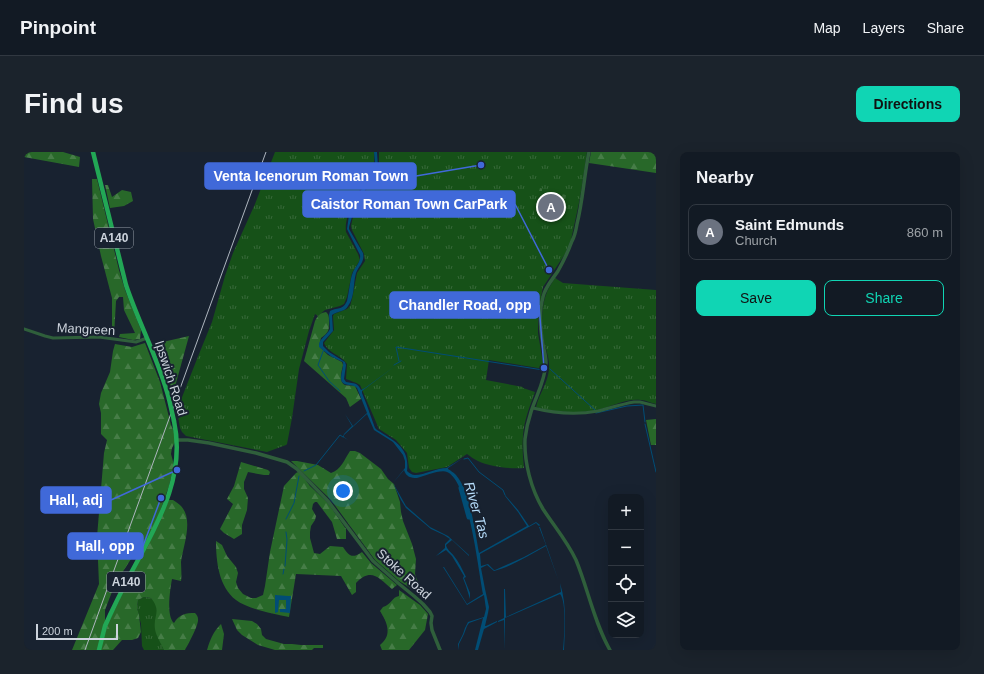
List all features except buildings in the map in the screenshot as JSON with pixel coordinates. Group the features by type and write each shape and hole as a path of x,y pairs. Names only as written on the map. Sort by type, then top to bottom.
{"highway":[{"name":"Ipswich Road","path":"93,152 126,286 155,357 169,400 177,440 174,475 167,500 155,528 105,626 99,650"}],"street":[{"path":"589,152 582,198 573,240 566,256 545,290 543,297 540,320 546,364 544,377 527,425 525,453 531,481 543,508 566,541 576,559 601,630 610,650"},
{"name":"Mangreen","path":"24,329 53,338 99,337 136,342 147,338"},
{"path":"533,408 569,413 581,413 597,411 634,402 656,406"},
{"name":"Stoke Road","path":"177,440 209,443 244,450 287,462 297,469 328,501 373,561 398,584 419,600 430,612 432,616 432,630 440,650"}],"green space":[{"path":"24,152 63,152 80,157 79,167 24,157"},
{"path":"275,152 374,152 374,167 355,198 346,224 346,232 360,260 352,273 347,297 344,304 325,310 318,316 315,314 299,369 287,444 267,452 186,436 180,428 177,410 212,322 233,253 255,204"},
{"path":"379,152 587,152 580,198 571,240 565,254 543,287 541,297 538,318 538,333 544,369 489,360 486,380 523,387 535,392 524,430 524,468 507,468 488,465 472,458 467,454 447,467 416,473 412,472 409,468 407,453 396,440 379,429 360,385 346,379 347,364 328,349 324,343 334,330 334,314 347,309 350,306 357,273 365,261 364,254 351,226 354,212 358,203 379,165"},
{"path":"591,152 656,152 656,173 589,163"},
{"path":"92,179 97,179 119,270 125,290 141,330 140,339 133,340 119,337 120,334 135,333 124,310 123,297 119,297 116,301 114,336 112,336 112,298 93,219"},
{"path":"105,185 108,185 112,197 122,190 131,192 133,201 124,206 110,208"},
{"path":"540,188 566,195 562,219 532,216"},
{"path":"555,278 563,283 656,290 656,404 643,400 630,400 597,410 583,412 558,411 536,407 547,379 549,369 542,323 545,298"},
{"path":"326,312 329,317 329,329 321,338 319,346 328,355 342,362 341,378 343,383 345,385 355,386 361,399 350,407 346,398 304,361 315,321 319,315"},
{"path":"189,336 173,394 166,371 154,344"},
{"path":"145,343 160,382 174,432 175,442 171,454 174,465 169,486 158,517 140,553 131,559 115,584 105,610 105,623 98,650 72,650 99,584 97,537 104,453 107,440 101,434 101,413 99,404 101,393 110,372 115,344 132,347"},
{"path":"656,419 656,445 651,445 646,420"},
{"path":"350,451 360,453 381,469 388,479 394,484 400,502 403,521 416,559 415,574 418,582 412,589 399,581 375,560 331,500 291,461 318,465 331,473 340,467"},
{"path":"241,462 268,470 270,472 269,475 264,475 248,472 244,482 244,489 248,498 247,510 242,525 242,534 234,539 220,529 233,504 227,499 234,486"},
{"path":"298,472 328,503 346,529 346,539 337,539 332,522 317,502 315,502 312,509 316,516 310,532 314,553 320,554 330,546 343,547 351,556 362,552 371,563 397,585 392,589 375,576 366,576 361,578 356,583 356,592 352,595 341,576 296,574 289,617 261,611 247,606 230,595 222,581 220,574 216,541 222,545 227,556 236,567 238,573 236,582 238,588 243,594 251,598 256,598 263,595 270,552 284,486"},
{"path":"169,500 173,500 181,506 187,518 187,533 181,562 181,581 172,579 169,602 170,615 174,623 183,615 195,613 198,617 198,622 193,635 185,650 164,650 157,637 155,629 156,607 151,598 144,597 138,600 137,608 141,632 138,638 132,640 122,640 113,650 100,650 108,623"},
{"path":"399,590 420,605 428,614 425,630 409,650 382,650 380,645 388,633 388,628 380,611 383,607 399,596"},
{"path":"144,597 151,598 156,603 157,636 162,643 164,650 144,650 142,646 141,624 137,608 138,600"},
{"path":"232,619 252,621 261,629 262,635 266,639 284,644 323,645 323,648 314,648 312,650 275,650 258,645 237,630"},
{"path":"221,624 224,634 222,650 207,650 212,636"}],"water":[{"path":"374,152 377,152 377,170 355,207 349,227 363,253 363,259 356,273 353,294 350,302 347,308 332,315 333,331 323,342 323,346 329,352 345,362 344,379 346,382 357,384 361,390 395,366 362,391 375,428 400,446 406,456 407,471 413,475 419,475 447,468 463,458 448,469 456,475 465,491 474,523 479,553 527,526 505,495 529,526 536,522 540,525 539,526 536,523 480,554 481,566 488,564 495,570 546,545 540,527 559,582 546,546 501,569 494,571 487,565 481,568 489,607 485,626 497,622 484,629 478,650 475,650 483,618 469,623 459,644 459,650 458,644 468,622 484,617 486,609 484,595 467,605 443,567 467,604 483,594 467,508 455,479 444,471 413,478 407,476 404,470 393,483 405,468 403,455 393,442 374,430 367,414 344,435 344,437 348,440 343,437 344,434 352,426 345,414 353,426 367,413 357,388 345,384 341,380 343,362 332,357 319,347 320,341 330,329 330,311 342,307 347,301 352,275 360,260 360,255 347,229 349,215 353,204 374,168"},
{"path":"393,483 406,506 430,527 448,536 469,555 452,540 446,545 466,577 464,578 470,593 470,599 463,578 464,576 452,556 446,550 436,556 445,548 445,544 450,539 431,529 406,508"},
{"path":"560,583 565,608 564,650 564,605 560,594 505,618 505,650 504,620 498,622 504,618 504,589 506,617 561,592"},
{"path":"275,595 291,596 290,613 280,612 280,609 286,609 286,600 279,600 278,612 275,613"}],"waterway":[{"path":"399,361 396,347 543,370"},
{"path":"324,349 318,365 329,381 340,391"},
{"path":"394,365 401,361"},
{"path":"550,369 595,410"},
{"path":"596,413 627,406 643,405 645,422"},
{"path":"645,424 656,472"},
{"path":"304,471 316,465 340,435 343,437"},
{"path":"464,459 468,458 479,472 503,490 505,495"},
{"path":"286,519 294,503 299,476"},
{"name":"River Tas","path":"461,488 469,517"},
{"path":"285,566 287,540 286,532"},
{"path":"283,574 284,569"}],"railway":[{"path":"85,650 266,152"}],"place":[{"name":"Venta Icenorum Roman Town","path":"481,165"},
{"name":"Saint Edmunds","path":"551,207"},
{"name":"Caistor Roman Town CarPark","path":"549,270"},
{"name":"Chandler Road, opp","path":"544,368"},
{"name":"Hall, adj","path":"177,470"},
{"name":"Hall, opp","path":"161,498"}]}
